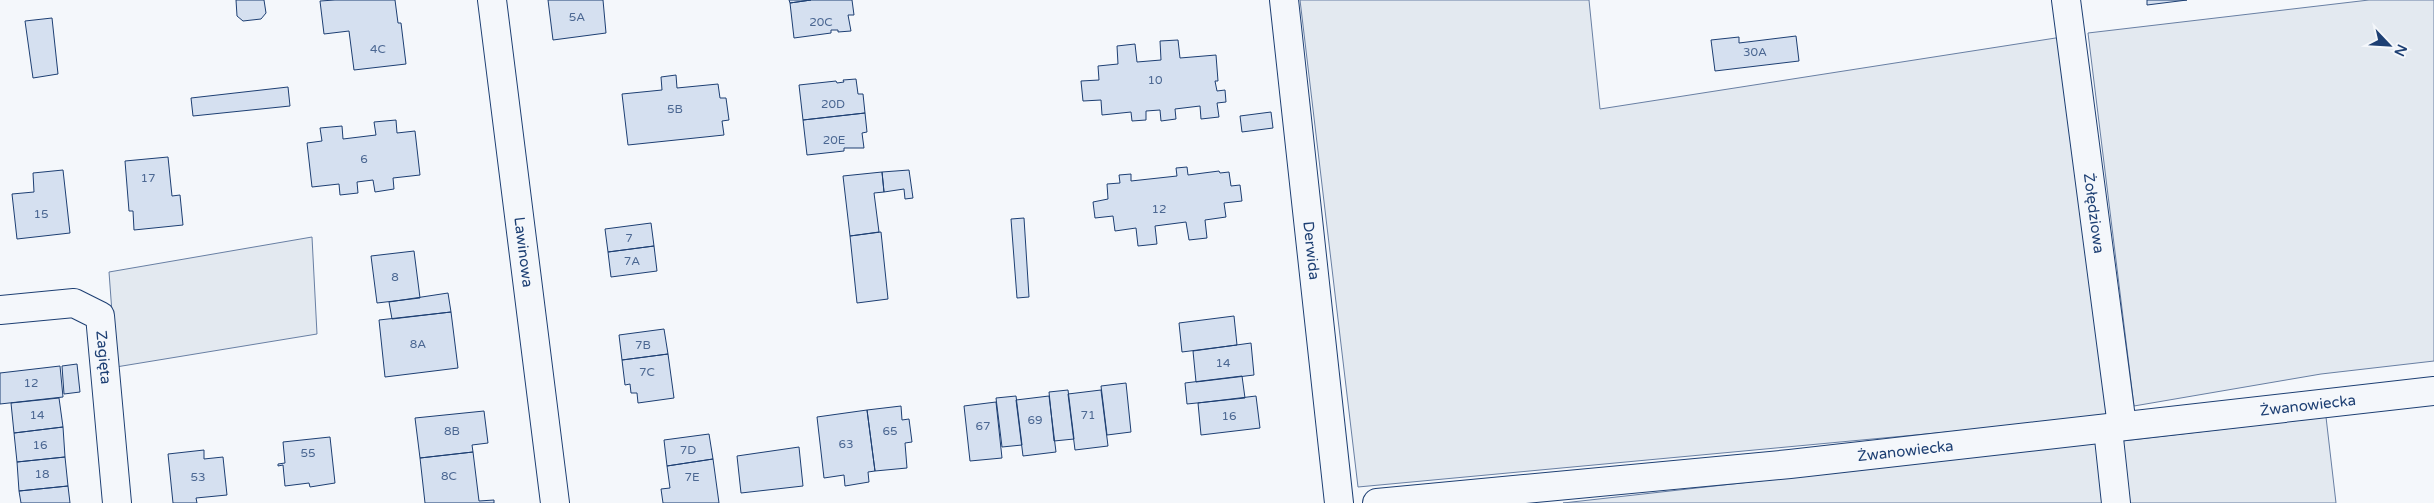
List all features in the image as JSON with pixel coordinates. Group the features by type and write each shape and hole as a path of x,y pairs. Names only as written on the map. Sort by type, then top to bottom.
{"street":[{"name":"Lawinowa","path":"492,0 555,503"},
{"name":"Derwida","path":"1284,0 1339,503"},
{"name":"Żołędziowa","path":"2066,0 2115,428 2116,503"},
{"name":"Zagięta","path":"0,310 74,302 100,316 117,503"},
{"name":"Żwanowiecka","path":"1377,503 1790,464 2434,391"}],"shaded area":[{"path":"1300,0 1589,0 1600,109 2062,37 2108,417 1358,487"},
{"path":"2369,0 2434,0 2434,361 2321,374 2134,406 2088,33"},
{"path":"312,237 317,334 116,367 109,272"},
{"path":"2326,417 2336,503 2129,503 2122,441"},
{"path":"2098,443 2105,503 1563,503"}],"building":[{"path":"236,0 264,0 266,13 261,19 243,21 237,16"},
{"path":"395,0 398,23 401,23 406,64 354,70 349,31 324,34 320,1"},
{"path":"548,0 603,0 606,33 553,40"},
{"path":"789,0 811,0 790,3"},
{"path":"811,0 852,0 854,15 848,15 851,31 838,32 838,30 831,30 831,33 794,38 790,3"},
{"path":"2147,0 2187,0 2147,5"},
{"path":"52,18 58,74 33,78 25,21"},
{"path":"1796,36 1799,61 1715,71 1711,40 1739,37 1739,43"},
{"path":"1178,40 1180,58 1216,55 1218,81 1215,81 1217,91 1225,90 1226,102 1217,103 1219,117 1201,119 1200,106 1175,109 1176,119 1161,121 1160,110 1146,111 1146,120 1132,121 1131,112 1102,115 1101,100 1083,101 1081,81 1099,80 1098,66 1118,64 1117,46 1135,44 1137,62 1161,60 1160,41"},
{"path":"676,75 677,88 718,84 720,98 726,98 729,120 722,121 724,135 628,145 622,94 662,90 661,77"},
{"path":"856,79 858,94 863,94 865,113 803,120 799,85 836,81 837,83 844,82 843,80"},
{"path":"288,87 290,106 193,116 191,98"},
{"path":"1271,112 1273,128 1242,132 1240,116"},
{"path":"865,113 867,132 862,133 864,148 844,148 844,151 807,155 803,120"},
{"path":"396,120 397,133 415,131 420,175 393,178 394,189 375,192 373,180 357,182 358,193 340,195 339,184 312,187 307,143 322,141 320,128 342,126 343,139 376,135 374,122"},
{"path":"168,157 172,196 180,195 183,225 134,230 133,211 129,211 125,161"},
{"path":"1187,167 1188,175 1219,171 1220,173 1229,172 1231,186 1240,185 1242,201 1224,203 1226,217 1205,220 1207,238 1189,240 1186,222 1155,226 1157,244 1138,246 1136,228 1115,231 1113,216 1095,218 1093,202 1108,199 1107,184 1120,183 1119,175 1131,174 1131,181 1177,176 1176,168"},
{"path":"63,170 70,233 17,239 12,194 34,192 33,173"},
{"path":"909,170 913,198 905,199 904,189 884,192 882,172"},
{"path":"882,172 884,192 874,193 879,232 850,236 843,176"},
{"path":"1024,218 1029,297 1017,298 1011,219"},
{"path":"651,223 654,246 608,252 605,229"},
{"path":"881,232 888,299 857,303 850,236"},
{"path":"654,246 657,271 611,277 608,252"},
{"path":"414,251 420,298 377,303 371,256"},
{"path":"448,293 451,312 392,319 389,302"},
{"path":"451,312 458,368 385,377 379,320"},
{"path":"1234,316 1237,345 1182,352 1179,323"},
{"path":"664,329 668,354 622,360 619,335"},
{"path":"1251,343 1254,375 1196,382 1193,351"},
{"path":"668,354 674,398 638,403 637,393 631,393 630,384 625,385 622,360"},
{"path":"77,364 80,392 64,394 62,366"},
{"path":"60,366 63,397 0,404 0,373"},
{"path":"1242,376 1245,398 1187,404 1185,383"},
{"path":"1126,383 1131,432 1107,435 1101,386"},
{"path":"1068,390 1074,439 1054,441 1049,392"},
{"path":"1101,390 1108,446 1075,450 1068,394"},
{"path":"1016,396 1022,445 1002,447 996,398"},
{"path":"1049,396 1056,452 1023,456 1016,400"},
{"path":"1256,396 1260,428 1201,435 1198,403"},
{"path":"59,398 63,427 14,433 11,403"},
{"path":"996,402 1002,458 970,461 964,406"},
{"path":"901,406 902,420 909,419 912,442 905,443 907,468 875,471 867,410"},
{"path":"867,410 875,471 868,472 869,482 845,486 844,475 824,478 817,417"},
{"path":"484,411 488,443 472,445 473,452 420,458 415,418"},
{"path":"63,427 65,457 17,462 14,433"},
{"path":"709,434 713,459 667,466 664,440"},
{"path":"330,437 335,483 310,487 309,483 285,486 283,465 278,466 278,464 285,463 283,442"},
{"path":"799,447 803,486 741,493 737,456"},
{"path":"204,450 204,459 223,457 227,495 196,498 197,503 173,503 168,454"},
{"path":"473,452 479,501 494,500 494,503 425,503 420,458"},
{"path":"65,457 68,486 19,491 17,462"},
{"path":"713,459 719,503 663,503 661,489 670,488 667,466"},
{"path":"68,486 70,503 21,503 19,491"}]}
